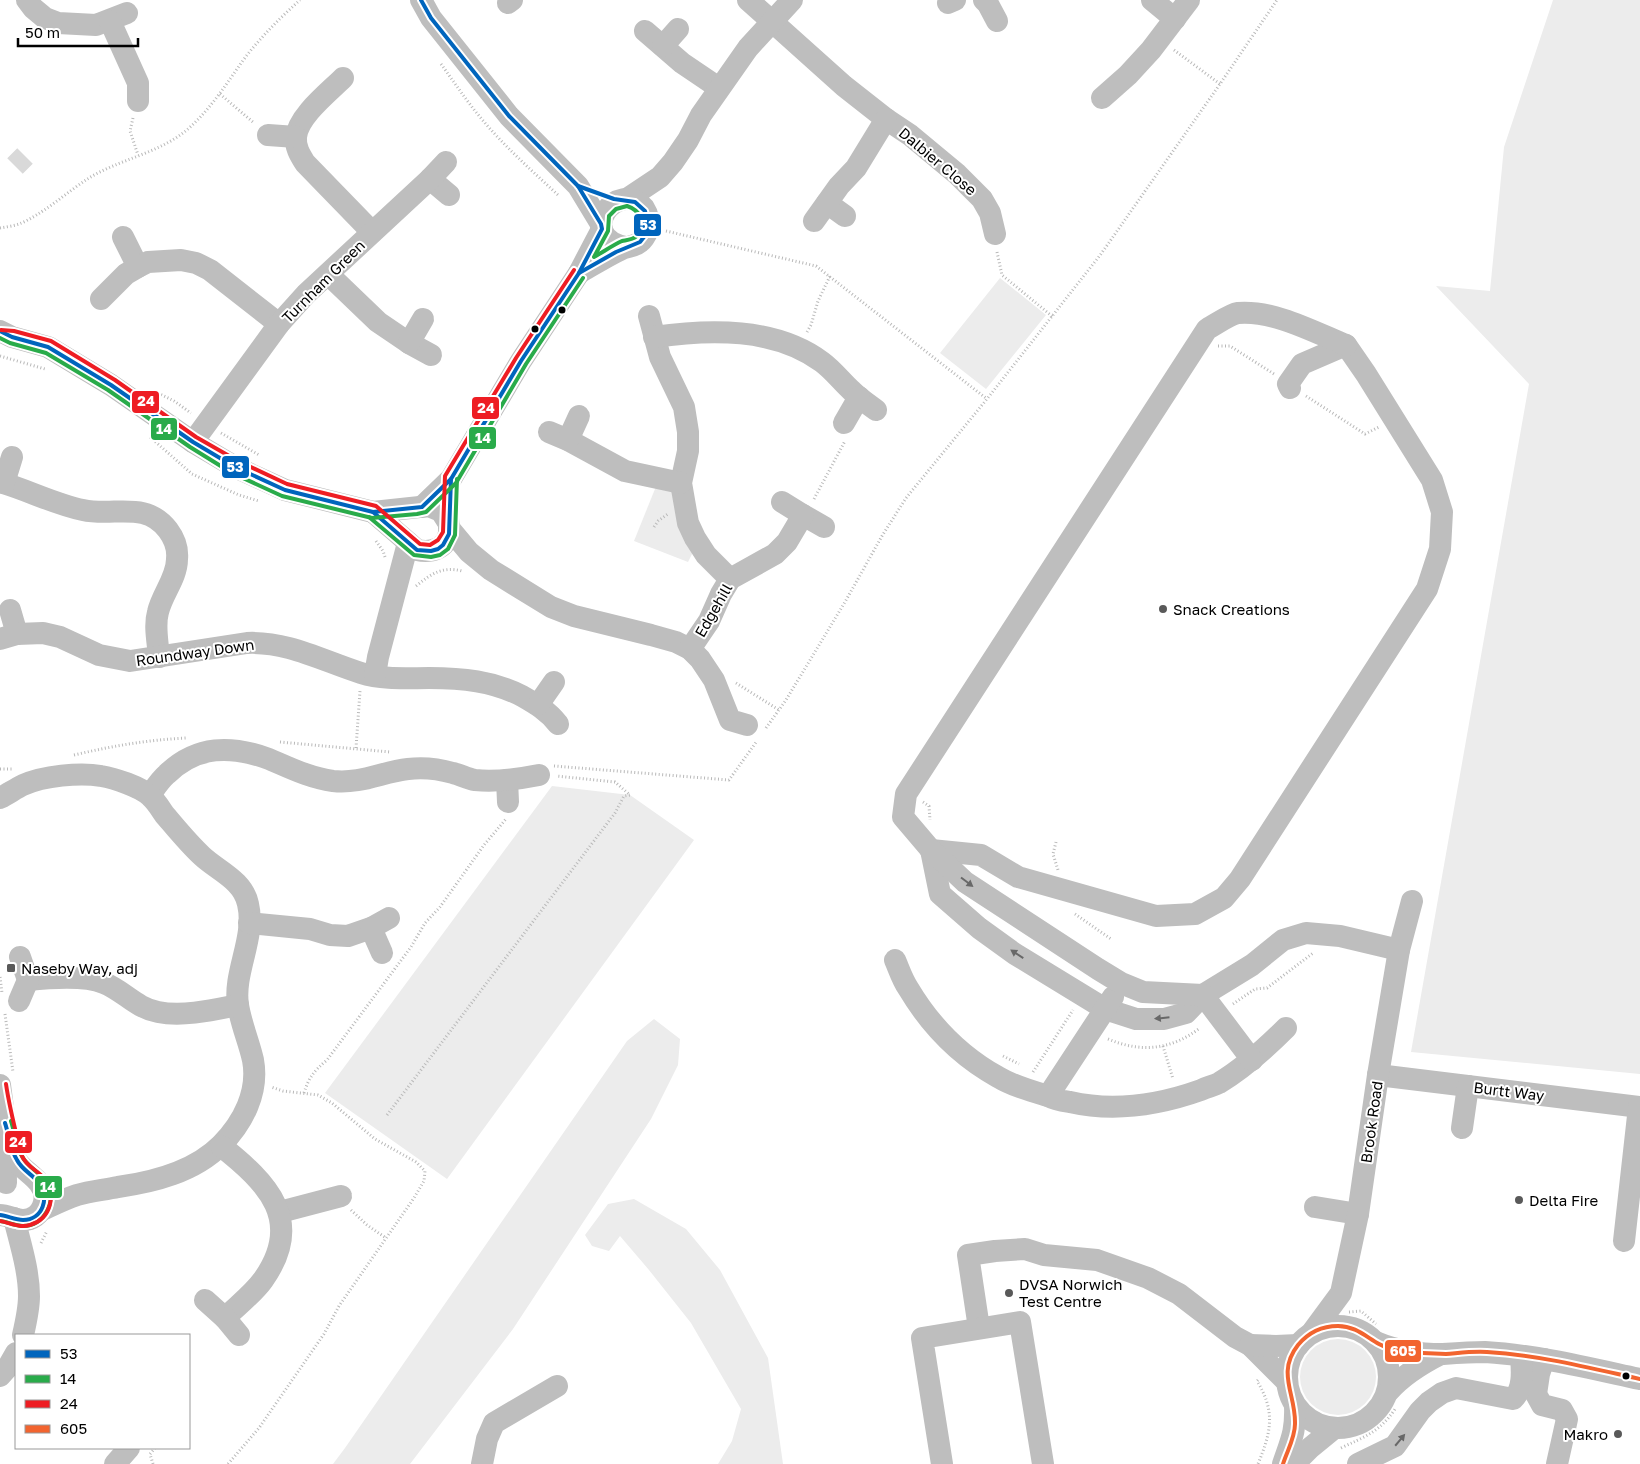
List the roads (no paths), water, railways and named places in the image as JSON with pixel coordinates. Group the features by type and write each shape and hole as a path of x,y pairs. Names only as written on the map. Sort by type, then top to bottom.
{"street":[{"path":"26,0 45,18 58,23 96,25 118,17 138,83 138,101"},
{"path":"421,0 431,18 569,192 601,226 609,241 615,245 625,247"},
{"name":"Dalbier Close","path":"748,0 844,86 886,119 917,140 957,174 982,199 990,213 995,234"},
{"path":"367,683 378,657 396,592 407,541 404,533 405,522 412,512 451,479 521,361 579,274 608,206 624,200 660,177 688,140 701,115 748,48 792,0"},
{"path":"984,0 997,21"},
{"path":"1152,0 1175,19"},
{"path":"1102,98 1128,75 1159,40 1189,0"},
{"path":"663,46 678,29"},
{"path":"645,31 682,63 719,88"},
{"path":"343,78 307,114 300,125 296,137 297,151 304,163 372,232"},
{"name":"Dalbier Close","path":"814,221 839,186 856,168 886,119"},
{"path":"268,135 296,137"},
{"name":"Turnham Green","path":"193,442 279,324 306,294 446,162"},
{"path":"579,274 625,247 636,245 644,237 649,227 654,223 660,177"},
{"path":"430,179 449,196"},
{"path":"569,192 624,200 640,205 654,223"},
{"path":"827,203 845,216"},
{"path":"123,237 138,267"},
{"path":"101,299 126,274 148,262 181,260 196,263 210,270 279,324"},
{"path":"328,274 378,322 431,355"},
{"path":"931,850 981,855 1018,877 1156,916 1195,914 1224,898 1240,879 1427,589 1440,549 1442,512 1432,480 1346,345 1311,330 1266,315 1237,313 1207,329 906,794 903,817 931,850 965,882 1121,983 1143,992 1203,995"},
{"path":"409,343 423,319"},
{"path":"730,579 706,555 694,538 685,509 681,483 688,451 688,432 684,407 660,357 652,326 736,333 798,347 822,362 858,397 876,410"},
{"path":"4,335 48,347 112,384 193,442 235,468 284,490 373,512 435,508 441,512 449,525 468,562"},
{"path":"1289,386 1302,364 1346,345"},
{"path":"844,423 858,397"},
{"path":"579,416 558,436 625,471 681,483"},
{"path":"12,457 2,483 84,511 137,511 156,518 172,536 178,558 172,581 160,603 157,614 160,657"},
{"path":"396,592 411,573 447,539 451,479"},
{"path":"782,502 824,527"},
{"path":"373,512 417,550 434,550 491,570 565,614 651,635 676,642 690,649 700,659 714,680 732,727"},
{"name":"Edgehill","path":"690,649 709,621 730,579 775,554 787,542 803,515"},
{"name":"Roundway Down","path":"10,610 8,636 43,633 60,636 99,655 114,659 130,661 264,642 287,647 361,673 367,683 393,678 468,679 492,683 538,705 551,715 558,724"},
{"path":"538,705 554,682"},
{"path":"150,795 166,775 186,759 204,752 225,749 254,755 316,778 335,782 359,781 408,769 451,772 474,779 492,781 524,777 509,809"},
{"path":"0,798 23,785 50,778 77,775 102,776 134,786 150,795 197,852 227,874 241,888 248,903 249,923 238,986 238,1005 254,1062 253,1092 243,1117 221,1146 202,1159 178,1173 142,1183 76,1195 31,1218 22,1220 8,1216"},
{"path":"0,781 23,785"},
{"path":"931,850 940,894 979,928 1015,954 1105,1009 1136,1019 1164,1019 1186,1013 1203,995 1252,965 1283,940 1306,932 1340,936 1399,950"},
{"name":"Brook Road","path":"1305,1338 1341,1293 1358,1214 1378,1075 1399,950 1412,901"},
{"path":"249,923 302,928 330,935 348,936 380,923 382,953"},
{"path":"19,1001 28,980 20,957"},
{"path":"895,960 906,986 923,1010 945,1037 974,1062 999,1078 1021,1088 1054,1099 1081,1105 1106,1107 1143,1104 1179,1097 1218,1084 1252,1060 1286,1028"},
{"path":"28,980 79,979 98,981 105,983 141,1007 158,1012 176,1013 211,1010 238,1005"},
{"path":"1048,1096 1121,983"},
{"path":"1203,995 1252,1060"},
{"name":"Burtt Way","path":"1378,1075 1640,1107"},
{"path":"0,1085 5,1123 1,1202 8,1216 26,1267"},
{"path":"1462,1128 1468,1086"},
{"path":"1624,1241 1640,1107"},
{"path":"5,1123 17,1162 37,1181 45,1194 44,1205 29,1241 26,1267 29,1302 23,1334"},
{"path":"221,1146 244,1164 271,1195 280,1212 281,1241 274,1263 262,1282 225,1318"},
{"path":"3,1187 14,1177 28,1176 54,1190 76,1195"},
{"path":"280,1212 347,1204"},
{"path":"1315,1207 1358,1214"},
{"path":"979,1328 968,1255 1025,1249 1044,1255 1098,1260 1148,1278 1179,1294 1235,1337 1250,1345 1286,1381"},
{"path":"1341,1293 1357,1329"},
{"path":"205,1300 225,1318 239,1335"},
{"path":"942,1464 922,1338 1020,1322 1043,1464"},
{"path":"1250,1345 1276,1346 1305,1338 1335,1326 1357,1329 1376,1342 1392,1349 1403,1351 1441,1354 1485,1352 1520,1356 1544,1359 1640,1379"},
{"path":"1283,1464 1296,1424 1295,1406 1286,1381 1286,1372 1292,1353 1305,1338"},
{"path":"1376,1342 1386,1359 1393,1398"},
{"path":"0,1376 8,1368 15,1354"},
{"path":"1294,1464 1310,1448 1335,1440 1353,1426 1367,1419 1393,1398 1394,1385 1413,1369 1441,1354"},
{"path":"1358,1464 1395,1446 1420,1411 1442,1393 1456,1388 1513,1399 1518,1394 1521,1382 1520,1356"},
{"path":"1544,1359 1539,1374 1536,1394 1542,1405 1562,1410 1567,1420 1557,1464"},
{"path":"482,1464 487,1439 494,1423 557,1386"},
{"path":"1295,1406 1303,1415 1335,1440"},
{"path":"115,1464 128,1449"}],"tunnel":[{"path":"15,166 25,156"}],"place":[{"name":"Snack Creations","path":"1163,609"},
{"name":"Naseby Way, adj","path":"11,968"},
{"name":"Delta Fire","path":"1519,1200"},
{"name":"DVSA Norwich Test Centre","path":"1009,1293"},
{"name":"Makro","path":"1618,1434"}]}
